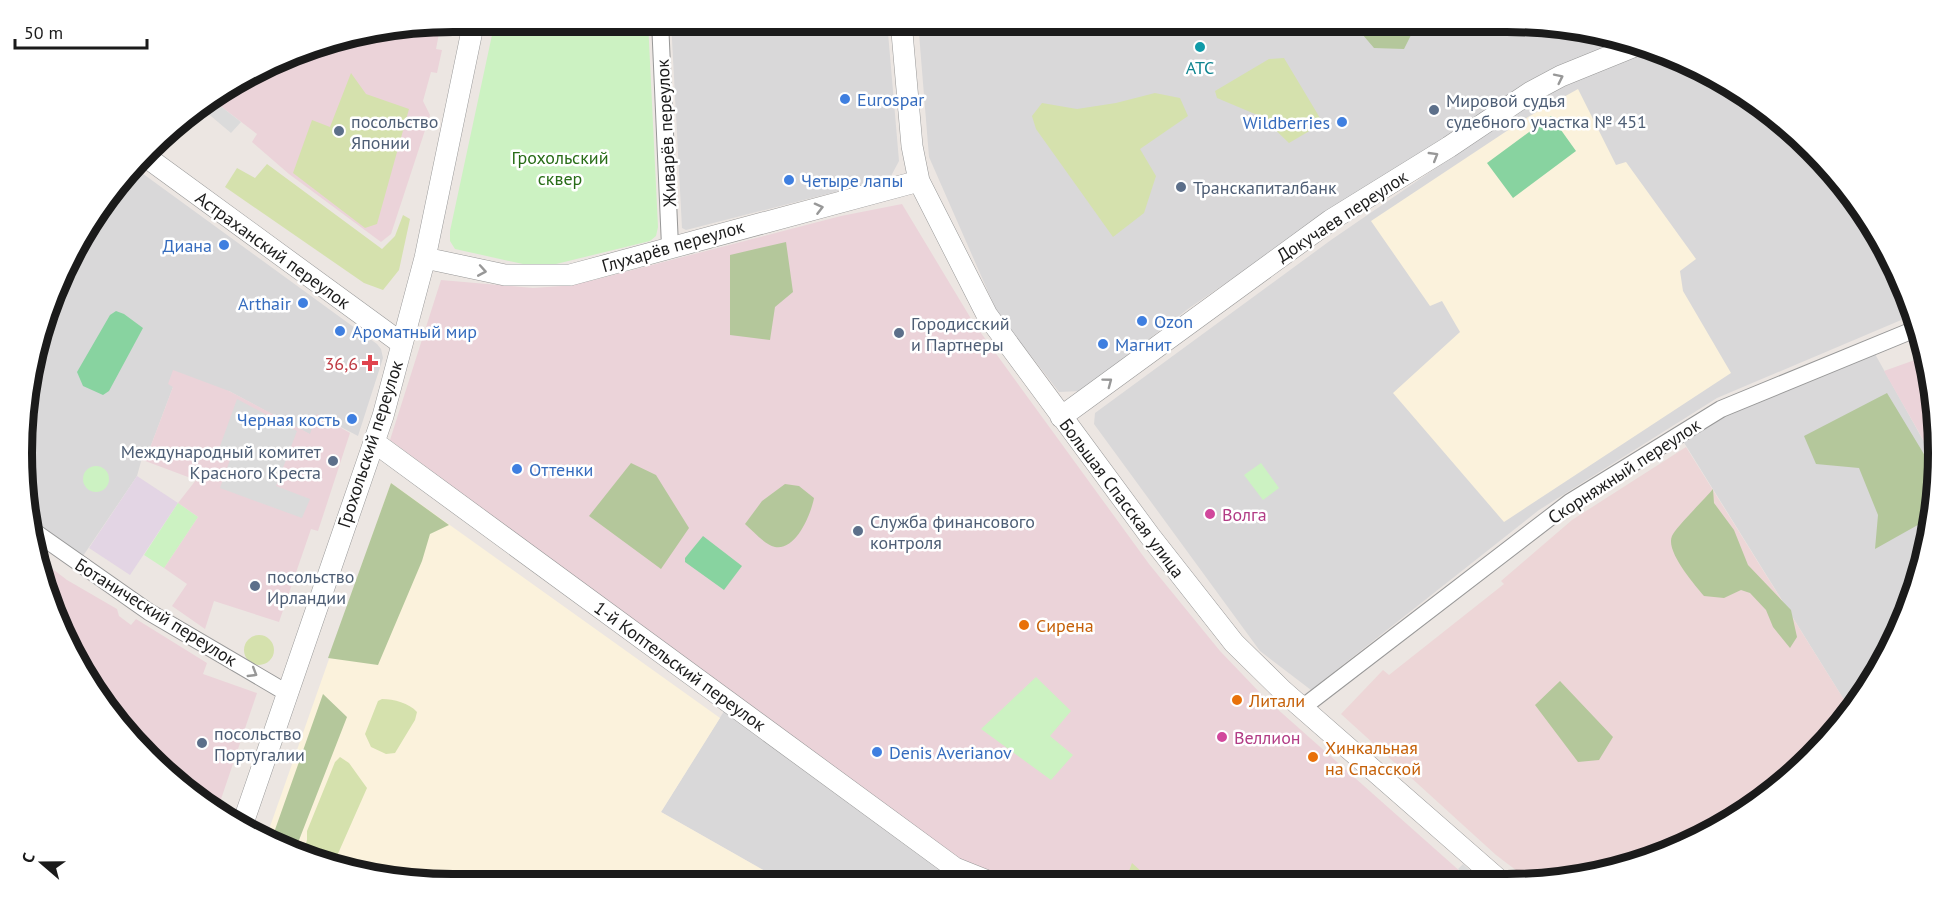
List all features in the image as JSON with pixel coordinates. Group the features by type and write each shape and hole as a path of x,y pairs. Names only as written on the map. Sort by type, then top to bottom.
{"street":[{"name":"Грохольский переулок","path":"245,818 374,442 425,258 472,32"},
{"name":"Живарёв переулок","path":"660,32 670,246"},
{"name":"Большая Спасская улица","path":"902,32 912,146 919,181 987,315 1201,603 1234,643 1302,708 1492,874"},
{"name":"Докучаев переулок","path":"1061,417 1331,220 1449,147 1531,92 1561,76 1627,49"},
{"name":"Астраханский переулок","path":"150,160 402,344"},
{"name":"Глухарёв переулок","path":"425,258 486,272 540,277 583,272 670,246 919,181"},
{"name":"Скорняжный переулок","path":"1302,708 1590,489 1721,409 1909,332"},
{"name":"1-й Коптельский переулок","path":"374,442 955,868 970,874"},
{"name":"Ботанический переулок","path":"40,536 149,612 286,693"}],"shaded area":[{"name":"посольство Японии","path":"439,32 436,49 442,50 437,73 431,72 423,101 430,115 391,234 381,242 289,174 252,142 257,134 217,103 266,75 317,54 370,40"},
{"path":"672,32 888,32 899,161 890,178 686,230 682,228"},
{"path":"919,32 1534,32 1613,45 1528,83 1331,211 1188,309 1081,391 1059,392 997,312 929,157"},
{"path":"1639,53 1693,75 1740,102 1784,136 1841,196 1884,266 1905,318 1717,398 1539,510 1311,690 1260,651 1094,424 1095,413 1331,240 1538,98 1566,83"},
{"path":"1578,89 1616,165 1626,162 1696,259 1680,271 1683,291 1731,373 1504,522 1393,393 1460,332 1442,301 1430,306 1371,221 1528,117"},
{"path":"217,103 241,122 231,133 205,111"},
{"path":"140,171 377,344 383,358 358,436 318,415 311,435 229,391 173,387 150,448 145,447 137,476 83,556 38,524 32,480 32,425 35,398 54,317 75,266 102,219"},
{"path":"902,204 973,322 1149,564 1220,651 1265,698 1463,874 991,874 959,862 390,440 441,280 533,288 562,286 594,280 841,216"},
{"path":"1875,354 1928,449 1924,507 1905,588 1884,639 1846,702 1683,441 1728,412"},
{"path":"1917,359 1924,398 1928,448 1884,371"},
{"path":"173,370 229,391 310,434 317,414 350,433 318,531 311,529 279,622 214,601 205,629 172,606 187,584 164,568 198,517 178,503 196,480 140,459 145,447 150,448 173,387 168,384"},
{"path":"237,399 297,431 276,486 310,499 302,518 220,488 232,454 219,449"},
{"path":"1686,447 1846,702 1804,750 1763,787 1693,830 1642,851 1615,859 1561,870 1520,873 1496,855 1341,714 1383,670 1389,675 1504,584 1501,581 1572,520"},
{"path":"137,476 178,503 130,575 89,548"},
{"path":"391,483 720,718 661,812 770,874 425,873 344,859 317,851 268,831"},
{"path":"47,565 67,580 117,609 119,616 131,625 136,619 207,663 203,674 257,693 220,803 175,769 118,709 75,639"},
{"path":"726,708 956,874 770,874 661,812"},
{"path":"1463,864 1474,874 1463,874 1458,869"}],"green space":[{"name":"Грохольский сквер","path":"493,32 649,32 658,227 656,236 650,241 552,265 523,264 455,249 450,241 450,231"},
{"path":"1360,32 1410,32 1411,35 1404,49 1374,48"},
{"path":"1284,58 1323,123 1289,143 1262,117 1217,98 1215,91 1269,59"},
{"path":"351,73 366,94 409,109 377,224 365,228 293,173 312,120 330,127"},
{"path":"1155,93 1180,98 1188,116 1140,149 1156,176 1144,213 1113,237 1036,129 1032,116 1042,103 1077,109 1116,103"},
{"path":"1551,116 1576,151 1513,198 1487,163"},
{"path":"267,164 382,249 395,236 403,215 410,219 399,270 383,290 364,283 225,187 237,168 255,178"},
{"path":"786,242 793,292 775,307 770,340 730,335 730,255"},
{"path":"116,311 143,328 109,391 103,395 83,386 77,372 110,315"},
{"path":"1887,393 1928,460 1921,523 1875,549 1878,515 1859,468 1816,464 1804,436"},
{"path":"631,463 656,475 689,528 661,569 589,516"},
{"path":"1261,463 1279,488 1263,500 1244,475"},
{"path":"96,466 105,470 109,479 105,488 96,492 87,488 83,479 87,470"},
{"path":"391,483 449,525 430,534 422,561 378,665 328,658"},
{"path":"785,484 799,486 814,498 806,522 796,537 783,547 775,547 745,524 762,501"},
{"path":"1713,489 1714,503 1734,530 1748,565 1791,610 1797,637 1790,648 1773,627 1766,610 1750,593 1741,590 1724,598 1704,596 1677,559 1671,542 1672,536"},
{"path":"178,503 198,517 164,568 144,555"},
{"path":"703,536 742,566 724,590 685,562 685,558"},
{"path":"259,635 270,639 274,650 270,661 259,665 248,661 244,650 248,639"},
{"path":"1036,677 1071,711 1050,736 1073,755 1051,780 981,729"},
{"path":"1560,681 1613,737 1599,760 1578,762 1535,705"},
{"path":"323,694 347,717 298,844 274,833"},
{"path":"382,699 401,702 417,712 415,720 395,753 386,754 371,747 365,734 378,701"},
{"path":"340,757 349,763 367,788 337,857 305,846 307,831 335,762"},
{"path":"1132,863 1144,874 1128,874"}],"place":[{"name":"АТС","path":"1200,47"},
{"name":"Eurospar","path":"845,99"},
{"name":"Мировой судья судебного участка № 451","path":"1434,110"},
{"name":"Wildberries","path":"1342,122"},
{"name":"посольство Японии","path":"339,131"},
{"name":"Четыре лапы","path":"789,180"},
{"name":"Транскапиталбанк","path":"1181,187"},
{"name":"Диана","path":"224,245"},
{"name":"Arthair","path":"303,303"},
{"name":"Ozon","path":"1142,321"},
{"name":"Ароматный мир","path":"340,331"},
{"name":"Городисский и Партнеры","path":"899,333"},
{"name":"Магнит","path":"1103,344"},
{"name":"36,6","path":"370,363"},
{"name":"Черная кость","path":"352,419"},
{"name":"Международный комитет Красного Креста","path":"333,461"},
{"name":"Оттенки","path":"517,469"},
{"name":"Волга","path":"1210,514"},
{"name":"Служба финансового контроля","path":"858,531"},
{"name":"посольство Ирландии","path":"255,586"},
{"name":"Сирена","path":"1024,625"},
{"name":"Литали","path":"1237,700"},
{"name":"Веллион","path":"1222,737"},
{"name":"посольство Португалии","path":"202,743"},
{"name":"Denis Averianov","path":"877,752"},
{"name":"Хинкальная на Спасской","path":"1313,757"}]}
